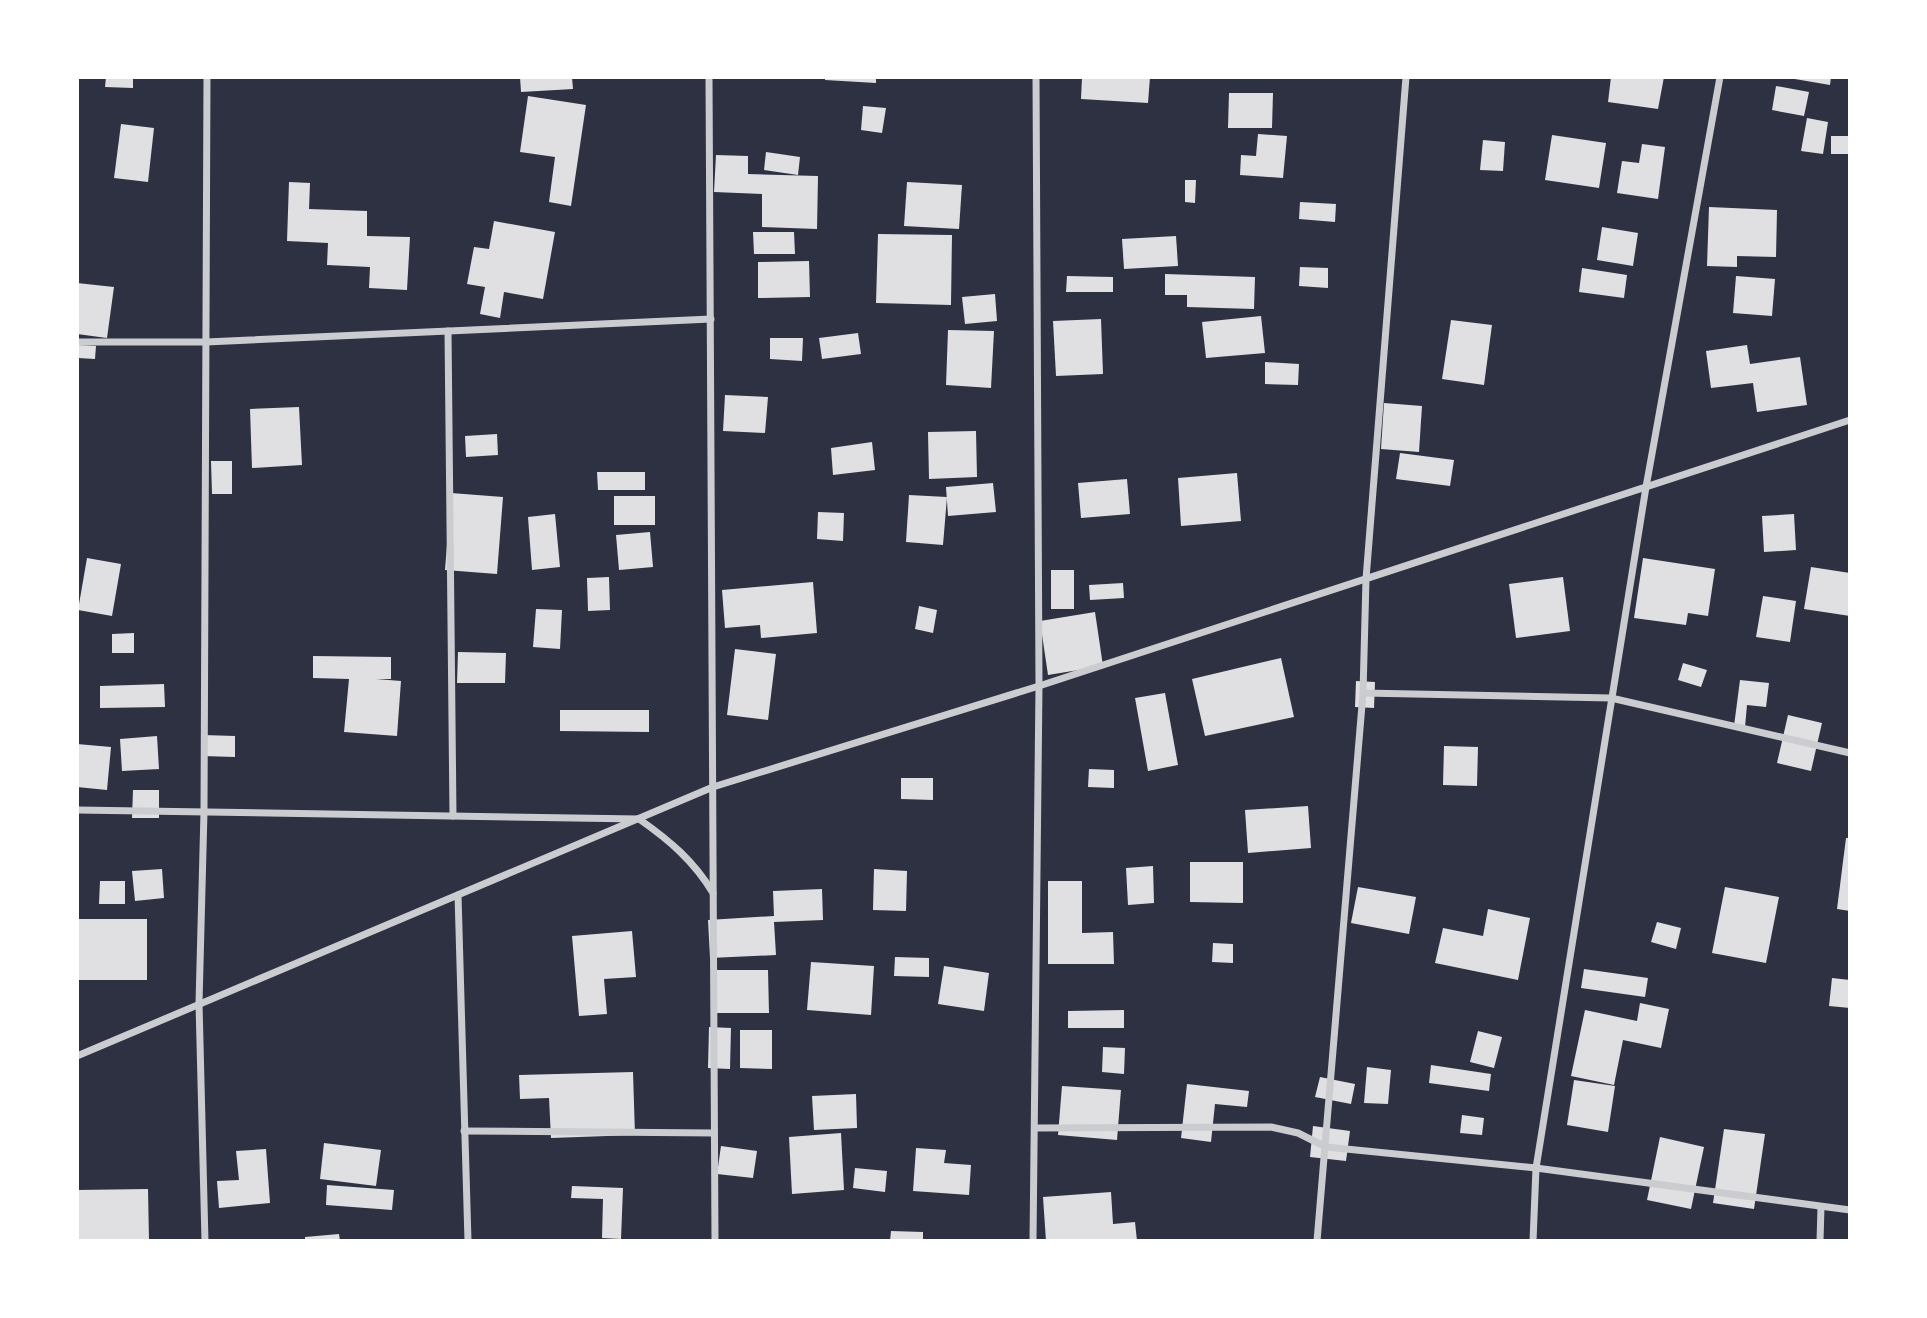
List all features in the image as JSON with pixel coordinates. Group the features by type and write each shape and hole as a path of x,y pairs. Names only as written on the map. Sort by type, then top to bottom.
{"street":[{"path":"205,1241 199,1003 204,812 207,77"},
{"path":"709,77 715,1241"},
{"path":"1033,1241 1039,686 1036,77"},
{"path":"1317,1241 1363,693 1366,579 1406,77"},
{"path":"1533,1241 1536,1168 1611,698 1720,77"},
{"path":"77,342 206,342 711,319"},
{"path":"448,331 453,816"},
{"path":"77,1056 713,787 1039,686 1850,419"},
{"path":"1363,693 1611,698 1850,753"},
{"path":"77,810 639,819 682,852 700,871 713,894"},
{"path":"458,895 468,1241"},
{"path":"1035,1128 1271,1127 1298,1133 1326,1147 1536,1168 1850,1210"},
{"path":"464,1131 715,1133"},
{"path":"1820,1241 1821,1207"}],"building":[{"path":"106,77 133,77 133,88 105,87"},
{"path":"520,77 572,77 573,89 521,92"},
{"path":"825,77 876,77 876,83 825,80"},
{"path":"1082,77 1150,77 1148,103 1081,99"},
{"path":"1611,77 1664,77 1658,109 1608,102"},
{"path":"1783,77 1831,77 1830,85"},
{"path":"1776,86 1809,92 1804,116 1772,110"},
{"path":"1229,93 1273,93 1272,128 1228,128"},
{"path":"528,96 586,105 571,206 549,202 555,157 520,152"},
{"path":"863,106 886,108 882,133 861,130"},
{"path":"1807,118 1828,122 1823,154 1801,151"},
{"path":"121,124 154,128 148,182 114,178"},
{"path":"1258,134 1287,136 1283,178 1240,175 1241,155 1256,156"},
{"path":"1552,135 1606,143 1599,188 1545,180"},
{"path":"1831,136 1850,136 1850,154 1831,154"},
{"path":"1483,140 1505,142 1503,171 1480,170"},
{"path":"1642,144 1665,147 1658,199 1617,193 1622,161 1639,163"},
{"path":"766,152 800,157 798,175 764,170"},
{"path":"716,155 748,156 748,174 818,176 817,229 762,227 762,194 714,192"},
{"path":"1185,180 1196,180 1195,203 1185,202"},
{"path":"289,182 310,183 309,209 367,211 367,236 410,237 407,290 369,288 370,267 327,265 328,243 287,241"},
{"path":"907,182 962,185 959,229 904,226"},
{"path":"1300,202 1336,204 1335,222 1299,219"},
{"path":"1709,207 1777,210 1776,257 1737,256 1737,267 1707,266"},
{"path":"494,221 555,232 543,299 504,292 500,318 480,314 485,287 467,284 474,247 489,249"},
{"path":"1602,227 1638,233 1633,266 1597,260"},
{"path":"753,232 794,232 795,254 754,254"},
{"path":"878,234 952,235 951,305 876,303"},
{"path":"1176,236 1178,266 1124,269 1122,239"},
{"path":"809,261 810,297 758,298 758,262"},
{"path":"1300,267 1328,268 1328,288 1299,286"},
{"path":"1582,268 1627,275 1624,298 1579,292"},
{"path":"1165,274 1255,277 1254,309 1187,307 1187,295 1165,295"},
{"path":"1067,276 1113,277 1113,292 1066,292"},
{"path":"1736,276 1775,279 1772,316 1733,313"},
{"path":"77,283 114,287 107,338 77,334"},
{"path":"995,294 997,321 965,324 962,297"},
{"path":"1261,316 1265,353 1206,358 1202,322"},
{"path":"1101,319 1103,374 1056,376 1053,321"},
{"path":"1451,320 1492,325 1484,385 1442,379"},
{"path":"948,330 994,331 991,388 946,385"},
{"path":"858,333 861,354 822,359 819,338"},
{"path":"770,338 803,338 802,361 770,359"},
{"path":"79,345 96,346 95,359 78,358"},
{"path":"1747,345 1750,364 1800,357 1807,405 1757,412 1753,383 1711,388 1706,351"},
{"path":"1265,362 1299,364 1298,385 1265,384"},
{"path":"725,395 768,397 765,433 723,431"},
{"path":"1384,403 1422,406 1419,452 1381,449"},
{"path":"299,407 302,465 252,468 250,409"},
{"path":"976,431 977,477 929,479 928,432"},
{"path":"497,434 498,455 466,457 465,436"},
{"path":"872,442 875,470 833,475 831,448"},
{"path":"1400,453 1454,460 1450,486 1396,479"},
{"path":"211,461 232,461 232,494 212,494"},
{"path":"597,472 645,472 645,490 598,490"},
{"path":"1237,473 1241,521 1181,526 1178,478"},
{"path":"1127,479 1130,514 1081,518 1078,483"},
{"path":"993,483 996,512 948,516 946,487"},
{"path":"451,493 503,497 497,574 445,570"},
{"path":"909,495 947,497 943,545 906,542"},
{"path":"614,496 655,496 655,525 614,525"},
{"path":"818,512 844,513 843,541 817,539"},
{"path":"555,514 560,567 532,570 528,517"},
{"path":"1794,514 1796,550 1764,552 1762,516"},
{"path":"650,532 653,567 619,570 616,535"},
{"path":"87,558 121,564 112,616 78,610"},
{"path":"1643,558 1715,569 1708,616 1688,613 1686,625 1634,618"},
{"path":"1811,567 1850,573 1850,616 1804,609"},
{"path":"1051,570 1074,570 1074,609 1051,609"},
{"path":"609,577 610,610 588,611 587,578"},
{"path":"1563,577 1570,631 1516,638 1509,584"},
{"path":"813,582 817,633 761,638 760,625 725,628 722,590"},
{"path":"1123,583 1124,598 1090,600 1089,585"},
{"path":"1763,596 1796,601 1790,642 1756,637"},
{"path":"919,606 937,610 933,633 915,629"},
{"path":"536,609 562,610 560,649 533,647"},
{"path":"1095,612 1103,666 1048,675 1040,621"},
{"path":"134,633 134,653 112,653 112,634"},
{"path":"735,649 776,654 768,720 727,715"},
{"path":"458,652 506,653 505,683 457,683"},
{"path":"313,656 391,657 391,679 376,679 401,681 397,736 344,732 349,679 313,678"},
{"path":"1281,658 1294,717 1205,736 1192,679"},
{"path":"1683,663 1707,670 1701,687 1678,680"},
{"path":"1740,680 1769,683 1766,707 1747,705 1745,727 1734,726"},
{"path":"1356,681 1375,682 1374,708 1355,707"},
{"path":"164,684 165,707 100,708 100,686"},
{"path":"1165,693 1178,765 1148,771 1135,698"},
{"path":"560,710 649,710 649,732 560,731"},
{"path":"1788,715 1822,723 1811,771 1777,763"},
{"path":"203,735 235,736 235,757 202,756"},
{"path":"157,736 159,769 122,771 120,739"},
{"path":"77,744 111,747 107,790 77,787"},
{"path":"1444,746 1478,747 1477,786 1443,785"},
{"path":"1089,769 1114,770 1114,788 1088,787"},
{"path":"901,778 933,778 933,800 901,799"},
{"path":"133,790 159,790 159,818 132,818"},
{"path":"1308,806 1311,848 1248,853 1245,810"},
{"path":"1846,838 1850,838 1850,911 1837,909"},
{"path":"1190,862 1243,862 1243,903 1190,902"},
{"path":"1153,866 1154,903 1128,905 1126,868"},
{"path":"162,869 164,898 135,901 132,871"},
{"path":"874,869 907,871 906,911 873,910"},
{"path":"100,881 125,881 125,904 99,904"},
{"path":"1048,881 1082,881 1082,933 1113,932 1114,964 1048,964"},
{"path":"1358,887 1416,897 1409,934 1351,923"},
{"path":"1725,887 1779,897 1766,963 1712,953"},
{"path":"822,889 823,920 774,922 776,955 710,958 708,920 774,916 773,891"},
{"path":"1488,909 1530,918 1518,980 1435,963 1443,928 1483,936"},
{"path":"77,919 147,919 147,980 77,980"},
{"path":"1657,922 1681,928 1676,949 1651,942"},
{"path":"632,931 636,977 604,979 607,1014 579,1016 572,936"},
{"path":"1213,943 1233,944 1233,963 1212,962"},
{"path":"895,957 929,958 929,977 894,976"},
{"path":"811,962 874,966 871,1015 807,1010"},
{"path":"944,966 989,973 984,1011 938,1004"},
{"path":"1584,969 1648,978 1645,997 1581,988"},
{"path":"714,970 768,970 769,1013 715,1013"},
{"path":"1832,978 1850,980 1850,1008 1829,1006"},
{"path":"1640,1003 1669,1009 1661,1048 1623,1040 1614,1085 1571,1076 1585,1010 1637,1021"},
{"path":"1124,1010 1124,1028 1068,1028 1068,1011"},
{"path":"709,1027 731,1028 730,1069 708,1068"},
{"path":"740,1030 772,1030 772,1069 740,1068"},
{"path":"1478,1031 1502,1037 1494,1068 1470,1062"},
{"path":"1103,1047 1125,1048 1124,1074 1102,1072"},
{"path":"1431,1065 1491,1074 1489,1091 1429,1083"},
{"path":"1367,1067 1391,1070 1388,1104 1364,1103"},
{"path":"633,1072 635,1135 551,1138 549,1098 520,1099 519,1075"},
{"path":"1320,1077 1355,1084 1351,1104 1315,1097"},
{"path":"1574,1080 1615,1086 1608,1132 1567,1125"},
{"path":"1187,1084 1249,1091 1247,1107 1215,1104 1211,1142 1181,1138"},
{"path":"1062,1086 1121,1090 1117,1140 1058,1135"},
{"path":"856,1094 857,1128 814,1130 812,1096"},
{"path":"1462,1115 1484,1118 1482,1135 1460,1133"},
{"path":"1313,1126 1350,1131 1346,1161 1310,1157"},
{"path":"1724,1129 1765,1134 1754,1209 1713,1203"},
{"path":"841,1133 844,1190 792,1194 789,1137"},
{"path":"1660,1137 1704,1147 1691,1209 1647,1200"},
{"path":"324,1143 381,1150 376,1186 320,1179"},
{"path":"721,1146 757,1151 753,1178 717,1174"},
{"path":"916,1148 946,1150 944,1163 971,1165 969,1195 913,1191"},
{"path":"266,1149 270,1203 219,1208 217,1181 239,1180 236,1151"},
{"path":"855,1168 887,1171 885,1192 853,1188"},
{"path":"327,1185 394,1190 392,1210 326,1205"},
{"path":"572,1186 623,1188 621,1239 602,1238 603,1199 571,1198"},
{"path":"148,1189 149,1241 77,1241 77,1190"},
{"path":"1111,1192 1113,1224 1135,1222 1137,1241 1046,1241 1043,1197"},
{"path":"891,1231 923,1232 923,1241 890,1241"},
{"path":"339,1234 340,1241 305,1241 305,1237"}]}
